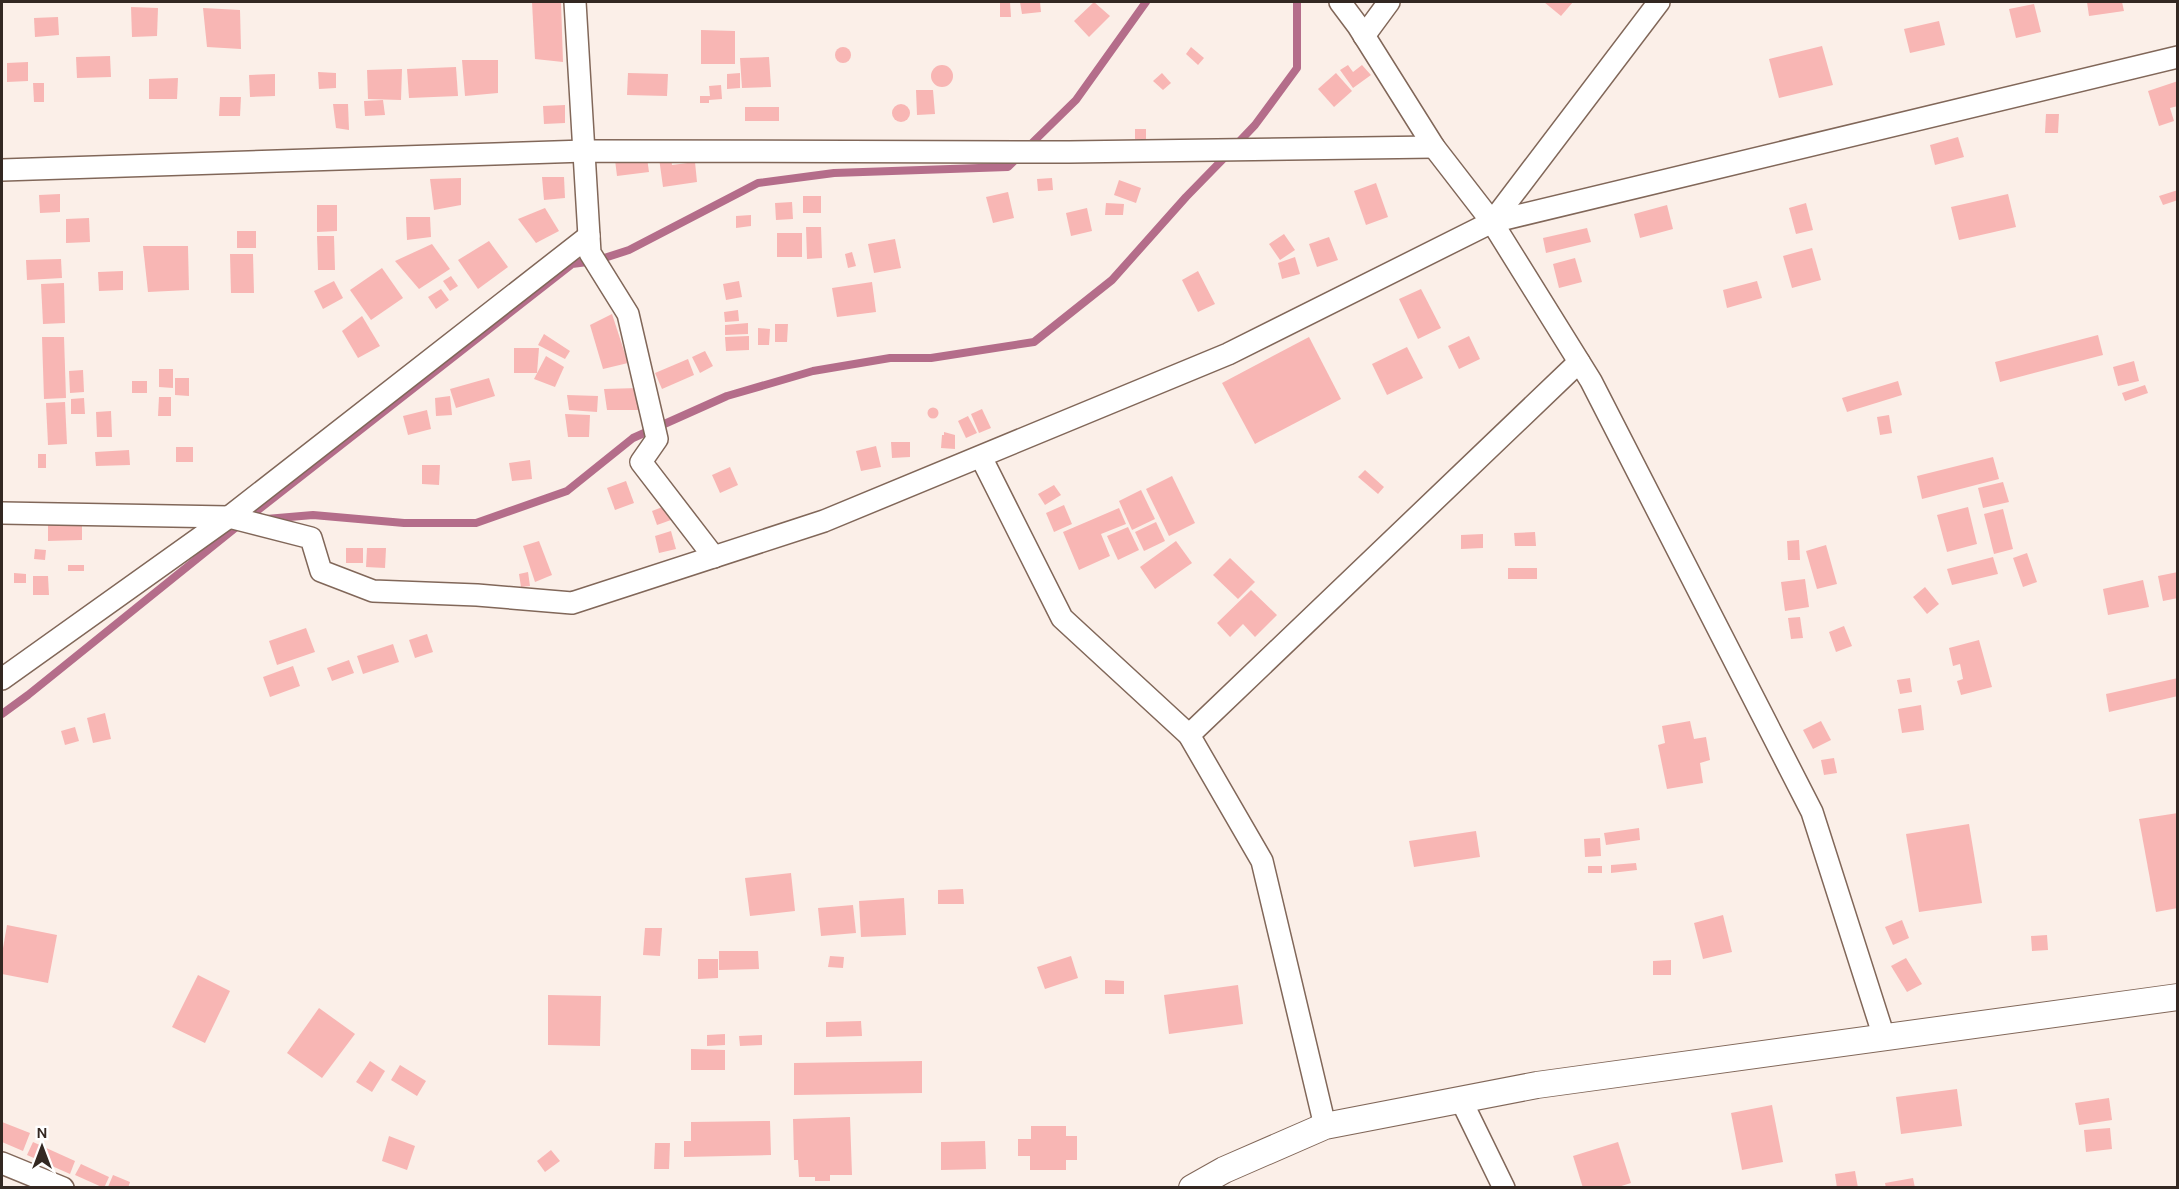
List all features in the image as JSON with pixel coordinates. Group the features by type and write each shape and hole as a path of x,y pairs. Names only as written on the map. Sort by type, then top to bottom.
{"street":[{"path":"575,2 590,253 628,315 657,439 641,462 714,557"},
{"path":"1340,2 1434,147 1492,222 1591,381 1812,812 1884,1037"},
{"path":"1364,36 1389,2"},
{"path":"1492,222 1659,2"},
{"path":"2,513 229,517 311,538 321,571 373,591 477,594 572,603 824,521 981,457 1228,354 1492,222 2178,57"},
{"path":"2,170 585,151 1069,152 1434,147"},
{"path":"2,679 229,517 589,236"},
{"path":"1189,735 1579,362"},
{"path":"981,457 1062,618 1189,735 1262,861 1325,1126"},
{"path":"1192,1188 1224,1170 1325,1126 1537,1085 2178,997"},
{"path":"1461,1100 1504,1188"},
{"path":"2,1163 63,1188"}],"building":[{"path":"532,2 561,2 563,62 535,59"},
{"path":"1000,2 1010,2 1011,17 1000,17"},
{"path":"1020,2 1040,2 1041,12 1022,14"},
{"path":"1094,2 1110,16 1089,37 1074,21"},
{"path":"1544,2 1573,2 1561,16"},
{"path":"2087,2 2122,2 2124,11 2089,16"},
{"path":"2034,4 2041,32 2016,38 2009,9"},
{"path":"131,7 158,8 157,36 132,37"},
{"path":"203,8 240,10 241,49 207,47"},
{"path":"58,17 59,35 35,37 34,18"},
{"path":"1939,21 1945,45 1910,53 1904,29"},
{"path":"701,30 735,31 735,64 701,64"},
{"path":"1822,46 1833,85 1779,98 1769,59"},
{"path":"840,47 846,47 851,55 849,61 840,63 835,58 835,52"},
{"path":"1191,47 1204,58 1198,65 1186,54"},
{"path":"110,56 111,77 77,78 76,57"},
{"path":"769,57 771,87 742,88 740,58"},
{"path":"462,60 498,60 498,93 465,96"},
{"path":"28,62 28,81 7,82 7,63"},
{"path":"942,65 952,72 953,76 946,86 942,87 932,80 931,76 938,66"},
{"path":"1348,65 1353,72 1362,65 1371,75 1353,88 1340,70"},
{"path":"456,67 458,96 409,98 407,69"},
{"path":"402,69 401,100 368,99 367,70"},
{"path":"318,72 336,73 336,88 319,89"},
{"path":"628,73 668,74 667,96 627,95"},
{"path":"740,73 740,88 727,89 727,74"},
{"path":"1162,73 1171,83 1163,90 1153,81"},
{"path":"1336,73 1352,91 1334,107 1318,89"},
{"path":"275,74 275,96 250,97 249,75"},
{"path":"178,78 177,99 149,99 149,79"},
{"path":"2178,81 2178,106 2170,108 2174,121 2159,126 2148,91"},
{"path":"33,83 44,83 44,102 34,102"},
{"path":"721,85 722,99 700,103 700,96 710,96 709,86"},
{"path":"916,90 933,90 935,114 917,115"},
{"path":"220,97 241,97 240,116 219,116"},
{"path":"383,100 385,115 365,116 364,101"},
{"path":"333,104 348,104 349,130 336,128"},
{"path":"897,104 905,104 910,109 908,120 897,122 892,117 892,109"},
{"path":"565,105 565,123 544,124 543,106"},
{"path":"745,107 779,107 779,121 745,121"},
{"path":"2046,114 2059,114 2058,133 2045,133"},
{"path":"1135,129 1146,129 1146,140 1135,139"},
{"path":"1958,137 1964,157 1935,165 1930,145"},
{"path":"671,157 672,165 695,162 697,182 663,187 659,158"},
{"path":"647,158 649,172 617,176 615,160"},
{"path":"542,177 564,177 565,198 544,200"},
{"path":"461,178 461,205 434,210 430,179"},
{"path":"1052,178 1053,190 1038,191 1037,179"},
{"path":"1119,180 1141,188 1136,203 1114,195"},
{"path":"1376,183 1388,217 1366,225 1354,191"},
{"path":"2178,190 2178,200 2163,205 2159,196"},
{"path":"1008,192 1014,218 993,223 986,197"},
{"path":"60,194 60,212 40,213 39,195"},
{"path":"2008,194 2016,227 1959,240 1951,207"},
{"path":"803,196 821,196 821,213 803,213"},
{"path":"792,202 793,219 776,220 775,203"},
{"path":"1106,203 1124,204 1123,215 1105,215"},
{"path":"1806,203 1813,230 1796,234 1789,208"},
{"path":"317,205 337,205 337,231 317,232"},
{"path":"1667,205 1673,229 1640,238 1634,214"},
{"path":"545,208 559,231 536,243 518,219"},
{"path":"1087,208 1092,231 1071,236 1066,213"},
{"path":"751,215 751,226 736,228 736,216"},
{"path":"406,217 430,217 431,237 407,240"},
{"path":"89,218 90,242 66,243 66,219"},
{"path":"806,227 821,227 822,258 807,259"},
{"path":"1587,228 1591,242 1546,253 1543,238"},
{"path":"237,231 256,231 256,248 237,248"},
{"path":"777,233 802,233 802,257 777,257"},
{"path":"1284,234 1295,250 1280,260 1269,244"},
{"path":"317,236 334,236 335,270 318,270"},
{"path":"1329,237 1338,260 1317,267 1309,244"},
{"path":"895,239 901,268 874,273 868,244"},
{"path":"489,241 508,267 478,289 458,260"},
{"path":"432,244 450,269 419,289 395,261"},
{"path":"143,246 188,246 189,290 148,292"},
{"path":"1812,248 1821,280 1792,288 1783,256"},
{"path":"852,252 856,266 848,268 845,254"},
{"path":"230,254 253,254 254,293 231,293"},
{"path":"1295,257 1300,274 1282,279 1278,263"},
{"path":"1575,258 1582,282 1559,288 1553,264"},
{"path":"61,259 62,278 27,280 26,260"},
{"path":"382,268 403,298 371,320 350,290"},
{"path":"123,271 123,290 99,291 98,272"},
{"path":"1198,271 1215,304 1198,312 1182,280"},
{"path":"451,276 458,286 450,291 443,281"},
{"path":"334,281 343,298 323,309 314,291"},
{"path":"739,281 742,297 726,300 723,284"},
{"path":"1757,281 1762,298 1727,308 1723,290"},
{"path":"872,282 876,312 837,317 832,288"},
{"path":"64,283 65,323 43,324 41,284"},
{"path":"441,289 449,300 436,309 428,297"},
{"path":"1421,289 1441,328 1418,339 1399,299"},
{"path":"738,310 739,321 725,322 724,312"},
{"path":"612,314 628,363 603,369 590,325"},
{"path":"362,316 380,346 358,358 342,331"},
{"path":"748,323 748,334 725,335 725,325"},
{"path":"775,324 788,324 787,342 775,342"},
{"path":"758,328 770,329 769,345 758,345"},
{"path":"544,334 570,351 565,359 538,345"},
{"path":"2098,335 2103,355 2000,382 1995,362"},
{"path":"749,336 749,350 726,351 725,337"},
{"path":"1469,336 1480,359 1459,369 1448,346"},
{"path":"42,337 64,337 66,398 44,399"},
{"path":"1309,337 1341,399 1255,444 1222,383"},
{"path":"1407,347 1423,378 1387,395 1372,364"},
{"path":"514,348 539,348 537,373 514,373"},
{"path":"705,351 713,366 700,373 692,357"},
{"path":"546,356 564,367 555,387 534,379"},
{"path":"688,359 694,375 662,389 655,373"},
{"path":"2134,361 2139,381 2118,386 2113,367"},
{"path":"159,369 173,369 173,388 159,387"},
{"path":"83,370 84,392 70,393 69,371"},
{"path":"175,378 189,378 189,396 175,395"},
{"path":"489,378 495,396 456,408 450,389"},
{"path":"132,381 147,381 147,393 132,393"},
{"path":"1898,381 1902,395 1847,412 1842,398"},
{"path":"2145,385 2148,393 2125,401 2122,393"},
{"path":"638,388 639,410 607,410 604,389"},
{"path":"567,395 598,396 597,412 569,410"},
{"path":"450,396 452,415 436,416 435,398"},
{"path":"159,397 171,397 171,416 158,416"},
{"path":"84,398 85,414 71,414 71,399"},
{"path":"65,402 67,444 48,445 46,403"},
{"path":"933,407 939,413 933,419 927,413"},
{"path":"982,409 991,428 979,433 971,414"},
{"path":"427,410 431,429 408,435 403,416"},
{"path":"111,411 112,437 97,437 96,412"},
{"path":"565,414 590,415 589,437 568,437"},
{"path":"1889,415 1892,433 1880,435 1877,417"},
{"path":"968,416 977,433 966,438 958,421"},
{"path":"944,432 955,435 955,449 941,448"},
{"path":"891,442 910,442 910,457 892,458"},
{"path":"876,446 881,467 861,471 856,451"},
{"path":"176,447 193,447 193,462 176,462"},
{"path":"129,450 130,465 96,466 95,452"},
{"path":"38,454 46,454 46,468 38,468"},
{"path":"1993,457 1999,479 1922,499 1917,476"},
{"path":"530,460 532,479 512,481 509,463"},
{"path":"422,465 440,465 439,485 422,484"},
{"path":"730,467 738,485 720,493 712,475"},
{"path":"1365,470 1384,487 1378,494 1358,477"},
{"path":"1172,476 1195,523 1169,536 1146,489"},
{"path":"626,481 634,503 615,510 607,488"},
{"path":"2003,482 2009,502 1983,508 1978,488"},
{"path":"1054,485 1061,495 1045,505 1038,494"},
{"path":"1141,490 1155,519 1132,530 1119,501"},
{"path":"1064,505 1072,524 1054,532 1046,513"},
{"path":"665,506 671,520 657,525 652,511"},
{"path":"1968,507 1977,544 1947,552 1937,515"},
{"path":"1119,508 1126,524 1101,534 1110,556 1079,570 1063,532"},
{"path":"2003,509 2013,549 1994,554 1984,514"},
{"path":"1156,522 1165,541 1144,551 1135,532"},
{"path":"82,524 82,540 48,541 48,525"},
{"path":"1128,527 1139,550 1118,560 1107,536"},
{"path":"671,531 676,549 659,553 655,536"},
{"path":"1535,532 1536,546 1515,546 1514,533"},
{"path":"1483,534 1483,548 1461,549 1461,535"},
{"path":"1799,540 1800,560 1788,560 1787,541"},
{"path":"539,541 552,575 535,582 523,546"},
{"path":"1176,541 1192,563 1155,589 1140,567"},
{"path":"1826,545 1837,584 1817,589 1806,551"},
{"path":"346,548 363,548 363,563 346,563"},
{"path":"367,548 386,548 385,568 366,567"},
{"path":"35,549 46,550 45,560 34,559"},
{"path":"2027,553 2037,582 2023,587 2013,558"},
{"path":"1993,557 1998,574 1952,585 1947,569"},
{"path":"1230,558 1255,582 1238,599 1213,575"},
{"path":"68,565 84,565 84,571 68,571"},
{"path":"1508,568 1537,568 1537,579 1508,579"},
{"path":"528,572 530,586 521,587 519,574"},
{"path":"2178,572 2178,598 2163,601 2158,576"},
{"path":"14,573 26,574 26,583 14,583"},
{"path":"33,576 48,576 49,595 33,595"},
{"path":"1805,579 1809,607 1785,611 1781,582"},
{"path":"2143,580 2149,607 2108,615 2103,589"},
{"path":"1925,587 1939,604 1927,614 1913,597"},
{"path":"1251,590 1277,615 1255,637 1243,624 1230,637 1217,623"},
{"path":"1800,617 1803,638 1791,639 1788,618"},
{"path":"1844,626 1852,646 1836,652 1829,632"},
{"path":"306,628 315,652 277,665 269,641"},
{"path":"427,634 433,652 415,658 409,640"},
{"path":"1979,640 1992,687 1961,695 1957,681 1963,679 1960,664 1953,666 1949,648"},
{"path":"393,644 399,662 363,674 357,656"},
{"path":"349,660 354,673 332,681 327,668"},
{"path":"293,666 300,686 270,697 263,677"},
{"path":"1910,678 1912,692 1900,694 1897,680"},
{"path":"2178,678 2178,696 2109,712 2106,694"},
{"path":"1921,705 1924,730 1902,733 1898,709"},
{"path":"105,713 111,739 93,743 87,718"},
{"path":"1690,721 1694,739 1706,737 1710,760 1700,763 1703,783 1667,789 1658,745 1665,743 1662,726"},
{"path":"1821,721 1831,740 1813,749 1803,730"},
{"path":"75,727 79,741 65,745 61,731"},
{"path":"1834,758 1837,773 1824,775 1821,760"},
{"path":"2178,813 2178,908 2156,912 2139,819"},
{"path":"1969,824 1982,903 1919,912 1906,834"},
{"path":"1639,828 1640,840 1606,845 1604,833"},
{"path":"1476,831 1480,857 1414,867 1409,841"},
{"path":"1600,838 1601,856 1585,857 1584,839"},
{"path":"1636,863 1637,870 1611,873 1611,865"},
{"path":"1588,866 1602,866 1602,873 1588,873"},
{"path":"791,873 795,911 750,916 745,878"},
{"path":"963,889 964,904 938,904 938,890"},
{"path":"904,898 906,935 861,937 859,901"},
{"path":"853,905 856,933 821,936 818,908"},
{"path":"1723,915 1732,952 1703,959 1694,923"},
{"path":"1902,920 1909,938 1893,945 1885,927"},
{"path":"7,925 57,935 48,983 2,974 2,954"},
{"path":"645,928 662,928 660,956 643,955"},
{"path":"2047,935 2048,950 2032,951 2031,936"},
{"path":"719,951 758,951 759,969 719,970"},
{"path":"830,956 844,957 843,968 828,967"},
{"path":"1071,956 1078,978 1045,989 1037,967"},
{"path":"1906,958 1922,984 1907,992 1891,966"},
{"path":"698,959 718,959 718,978 698,979"},
{"path":"1671,960 1671,975 1653,975 1653,961"},
{"path":"198,975 230,991 205,1043 172,1027"},
{"path":"1105,980 1124,981 1124,994 1105,994"},
{"path":"1238,985 1243,1024 1169,1034 1164,995"},
{"path":"548,995 601,996 600,1046 548,1045"},
{"path":"319,1008 355,1034 322,1078 287,1053"},
{"path":"861,1021 862,1036 826,1037 826,1022"},
{"path":"725,1034 725,1045 707,1046 707,1035"},
{"path":"762,1035 762,1045 740,1046 739,1036"},
{"path":"691,1049 725,1050 725,1070 691,1070"},
{"path":"370,1061 385,1071 372,1092 356,1082"},
{"path":"922,1061 922,1093 794,1095 794,1063"},
{"path":"400,1065 426,1081 417,1096 391,1080"},
{"path":"1957,1089 1962,1126 1901,1134 1896,1097"},
{"path":"2109,1098 2112,1120 2079,1125 2075,1103"},
{"path":"1772,1105 1783,1162 1742,1170 1731,1113"},
{"path":"850,1117 852,1175 830,1175 830,1181 815,1181 815,1177 799,1177 798,1160 794,1160 793,1119"},
{"path":"770,1121 771,1155 684,1157 684,1141 691,1141 691,1122"},
{"path":"2,1122 30,1133 23,1151 2,1142"},
{"path":"1031,1126 1066,1126 1066,1136 1077,1136 1077,1160 1066,1160 1066,1170 1030,1170 1030,1156 1018,1156 1018,1139 1031,1139"},
{"path":"2110,1128 2112,1149 2086,1152 2084,1130"},
{"path":"389,1136 415,1146 407,1170 382,1161"},
{"path":"985,1141 986,1169 941,1170 941,1142"},
{"path":"33,1142 75,1161 70,1174 27,1155"},
{"path":"1618,1142 1631,1183 1615,1188 1583,1188 1573,1156"},
{"path":"655,1143 670,1143 669,1169 654,1169"},
{"path":"551,1150 560,1161 545,1172 537,1161"},
{"path":"81,1164 109,1177 104,1188 75,1175"},
{"path":"1855,1171 1858,1188 1837,1188 1835,1174"},
{"path":"113,1175 130,1182 128,1188 108,1187"},
{"path":"1913,1178 1915,1188 1886,1188 1885,1183"}],"waterway":[{"path":"1028,147 1076,100 1146,2"},
{"path":"1235,146 1255,125 1297,68 1297,2"},
{"path":"2,714 572,264 595,261 629,250 758,183 834,173 1008,167 1020,155"},
{"path":"266,519 313,515 404,523 476,523 567,491 633,438 727,396 813,371 890,358 931,358 1034,342 1112,280 1227,155"}]}
